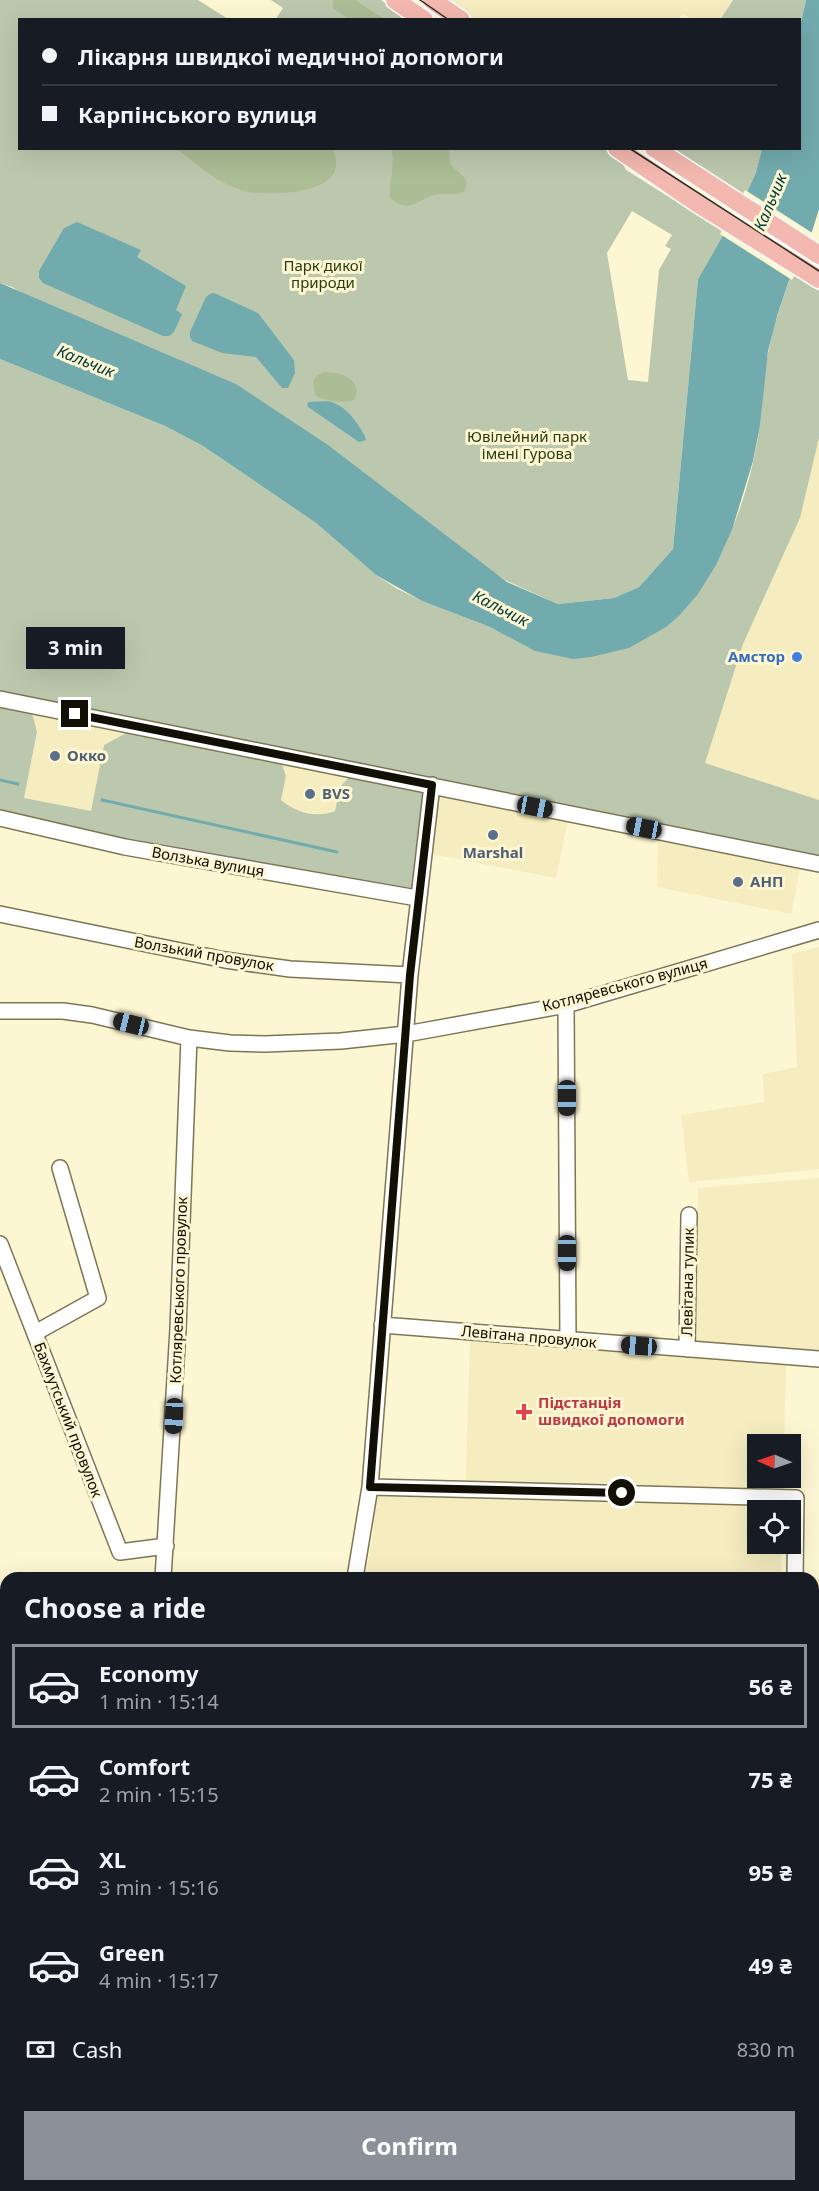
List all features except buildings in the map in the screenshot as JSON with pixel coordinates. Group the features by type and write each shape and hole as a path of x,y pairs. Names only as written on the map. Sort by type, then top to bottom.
{"main road":[{"path":"395,0 421,18"},
{"path":"432,0 458,18"},
{"path":"620,150 698,203 819,279"},
{"path":"657,150 819,255"}],"street":[{"path":"0,699 819,864"},
{"path":"356,1572 370,1487 410,975 417,898 432,785"},
{"name":"Волзька вулиця","path":"0,818 124,847 417,898"},
{"name":"Волзький провулок","path":"0,914 225,960 290,969 410,975"},
{"name":"Котляревського вулиця","path":"0,1011 63,1011 92,1015 189,1038 265,1044 341,1041 406,1034 566,1005 819,930"},
{"path":"566,1005 568,1340"},
{"name":"Котляревського провулок","path":"164,1572 178,1329 189,1038"},
{"path":"34,1333 98,1298 60,1168"},
{"name":"Левітана тупик","path":"687,1349 689,1215"},
{"name":"Бахмутський провулок","path":"0,1244 120,1552 166,1546"},
{"name":"Левітана провулок","path":"382,1325 819,1359"},
{"path":"370,1487 796,1498 795,1572"}],"shaded area":[{"path":"445,0 733,0 721,18 691,18 682,14 679,18 472,18"},
{"path":"819,438 819,800 705,763 743,644 800,518"},
{"path":"31,709 132,730 104,745 91,811 24,798 37,732"},
{"path":"280,759 352,774 340,787 336,811 324,815 291,809 281,800 286,776"},
{"path":"434,790 569,817 556,878 426,853"},
{"path":"658,835 801,864 791,914 657,887"},
{"path":"819,947 819,1169 689,1182 681,1115 764,1102 763,1074 797,1067 792,954"},
{"path":"819,1178 819,1352 696,1344 698,1188"},
{"path":"470,1341 786,1365 784,1434 747,1434 747,1488 783,1488 783,1500 747,1500 747,1554 782,1554 781,1572 366,1572 372,1541 376,1496 465,1498"}],"green space":[{"path":"0,0 198,0 226,18 18,18 18,150 606,150 620,159 626,170 725,232 698,279 673,549 639,587 614,598 558,604 507,581 12,287 0,283","holes":["632,211 672,235 665,246 671,249 659,270 648,382 628,380 607,253"]},
{"path":"271,0 381,0 409,18 277,18 283,8"},
{"path":"333,0 355,0 382,18 347,18 333,8"},
{"path":"733,0 806,0 801,22 801,18 721,18"},
{"path":"178,150 332,150 336,164 332,176 322,184 307,190 290,192 244,191 226,184"},
{"path":"391,150 449,150 450,163 465,179 464,192 433,195 415,204 403,206 390,197 393,160"},
{"path":"672,150 762,150 756,172 745,197"},
{"path":"791,274 819,291 819,438 800,518 743,644 705,763 819,800 819,859 0,695 0,359 165,426 203,446 316,523 376,575 396,588 512,638 680,615 710,573 723,550 742,502 760,426 765,368 771,339"},
{"path":"324,372 337,373 349,378 356,387 354,400 334,401 315,395 313,381 317,375"},
{"path":"0,703 31,709 37,732 24,798 91,811 104,745 132,730 280,759 286,776 281,800 307,813 321,814 335,811 340,787 352,774 425,788 411,897 0,818"}],"water":[{"name":"Кальчик","path":"806,0 819,0 819,209 810,238 791,274 768,351 760,426 753,461 732,530 716,565 698,594 666,627 629,648 573,659 535,651 490,627 422,601 376,575 316,523 203,446 165,426 0,359 0,283 236,384 328,445 507,582 558,604 614,598 639,587 673,549 698,279 745,197 756,172 762,150 801,150 801,22"},
{"path":"77,222 141,250 137,257 186,286 176,310 182,314 174,332 169,336 163,336 43,283 39,278 39,271 64,228"},
{"path":"214,293 258,313 294,360 295,373 288,388 282,388 256,357 222,353 192,341 190,332 206,297"},
{"path":"328,401 340,406 350,414 362,430 366,440 359,442 308,407 307,404"}],"pier":[{"path":"745,190 814,234 792,280 720,234"}],"waterway":[{"path":"0,780 18,784"},
{"path":"102,800 337,852"}],"tram line":[{"path":"420,0 446,18"},
{"path":"632,150 819,271"}],"place":[{"name":"Амстор","path":"797,657"},
{"name":"Окко","path":"55,756"},
{"name":"BVS","path":"310,794"},
{"name":"Marshal","path":"493,835"},
{"name":"АНП","path":"738,882"},
{"name":"Підстанція швидкої допомоги","path":"524,1412"}],"route":[{"path":"75,714 432,785 417,898 410,975 370,1487 622,1493"}],"park label":[{"name":"Парк дикої природи","path":"323,274"},
{"name":"Ювілейний парк імені Гурова","path":"527,446"}]}
